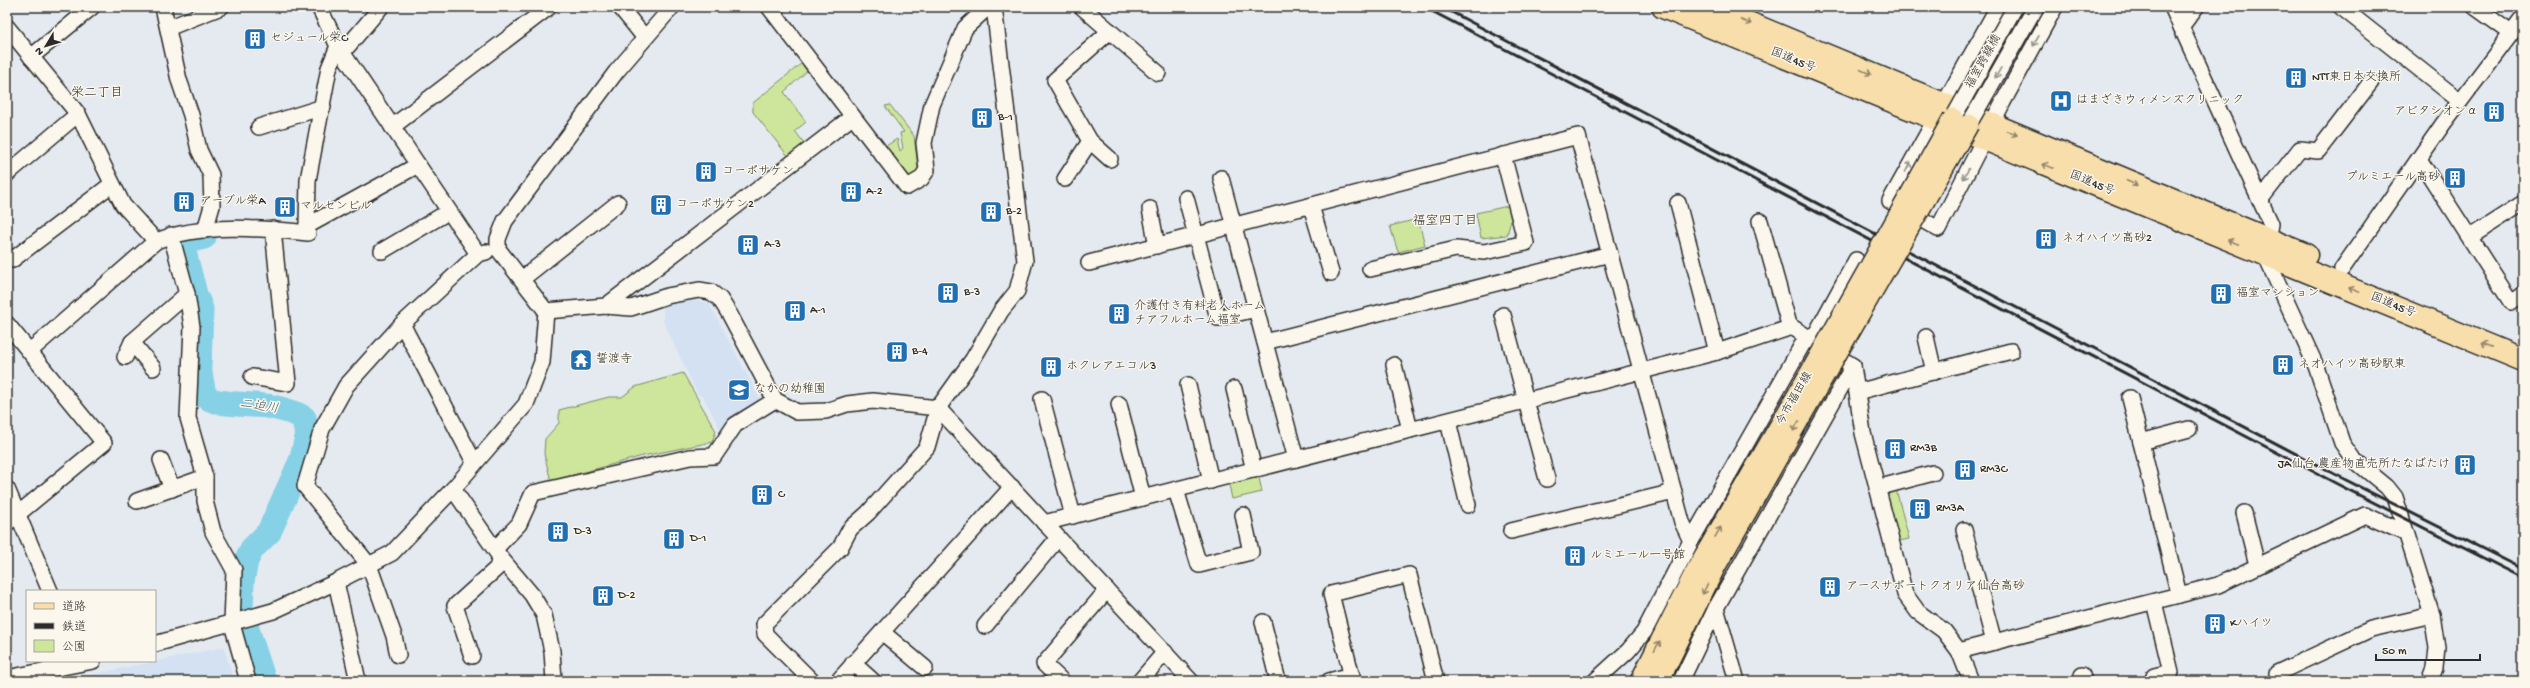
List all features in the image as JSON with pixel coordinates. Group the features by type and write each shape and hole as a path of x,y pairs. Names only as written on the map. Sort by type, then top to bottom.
{"highway":[{"name":"国道45号","path":"1663,7 1950,116"},
{"name":"国道45号","path":"1710,7 1950,116 2267,248 2523,360"},
{"name":"国道45号","path":"2267,248 2342,269 2523,344"}],"main road":[{"name":"今市福田線","path":"1659,681 1716,566 1950,116"},
{"name":"今市福田線","path":"1640,681 1697,568 1809,389"}],"street":[{"path":"31,57 92,7"},
{"path":"163,7 179,80 191,115 199,150 211,175 212,206 205,230"},
{"path":"168,28 221,7"},
{"path":"319,7 340,49 448,212 478,254"},
{"path":"30,352 156,241 171,235 205,230 273,229 308,233 308,180 323,108 329,68 340,49 381,7"},
{"path":"392,127 549,7"},
{"path":"620,7 645,38"},
{"path":"156,644 239,622 336,582 392,553 453,489 474,462 526,404 542,362 546,311 498,249 498,238 504,220 616,72 672,7"},
{"path":"769,7 852,118 907,186 921,179 927,170 924,143 932,105 965,28 988,7"},
{"path":"812,681 765,634 764,624 840,548 850,529 868,513 927,447 938,408 973,359 1001,311 1017,291 1025,261 994,7"},
{"path":"1998,7 1950,116 1890,201 1938,229 1987,132 2055,7"},
{"name":"福室跨線橋","path":"1950,116 2015,7"},
{"path":"2172,7 2271,224 2267,248 2316,366 2342,443 2353,459 2387,487 2395,498 2432,615 2438,648 2435,668 2430,681"},
{"path":"2181,26 2196,7"},
{"path":"2341,7 2460,101"},
{"path":"2475,7 2511,33"},
{"path":"1088,9 1110,32 1158,73"},
{"name":"福室跨線橋","path":"1950,116 2033,11"},
{"path":"2342,269 2460,101 2523,18"},
{"path":"7,27 78,114 123,205 156,241"},
{"path":"1110,32 1055,80 1090,141 1110,159"},
{"path":"2260,200 2300,149 2318,151 2371,82"},
{"path":"259,127 323,108"},
{"path":"7,174 78,114"},
{"path":"606,306 852,118"},
{"path":"1089,263 1578,136 1682,522 1691,542"},
{"path":"1065,179 1090,141"},
{"path":"1370,269 1456,249 1484,252 1526,243 1503,155"},
{"path":"2419,159 2511,302 2523,294"},
{"path":"307,226 418,165"},
{"path":"1221,178 1296,459"},
{"path":"12,260 112,184"},
{"path":"1186,198 1218,318 1256,309"},
{"path":"522,279 618,203"},
{"path":"1678,203 1717,352"},
{"path":"2470,238 2523,203"},
{"path":"1310,206 1331,273"},
{"path":"1150,209 1157,246"},
{"path":"382,251 448,212"},
{"path":"1760,221 1790,328 1853,366"},
{"path":"252,378 288,383 273,229"},
{"path":"171,235 187,294 192,327 188,418 205,477 205,501 213,532 234,570 239,622 248,681"},
{"path":"398,655 394,636 369,565 305,486 322,429 346,386 402,324 478,254 498,249"},
{"path":"1265,342 1610,254"},
{"path":"1595,681 1628,651 1644,632 1691,542 1856,260"},
{"path":"546,311 606,306 631,308 667,296 700,290 711,292 720,299 730,315 775,400 797,412 826,411 847,404 873,401 938,408 1191,681"},
{"path":"125,357 132,342 187,294"},
{"path":"1503,315 1547,479"},
{"path":"7,324 104,443 12,518"},
{"path":"402,324 474,462"},
{"path":"1044,523 1717,352 1790,328"},
{"path":"1926,337 1934,372"},
{"path":"132,342 153,368"},
{"path":"1856,392 2011,351"},
{"path":"1394,365 1410,430"},
{"path":"1853,366 1863,433 1905,594 1918,612 1944,631 1959,651 1971,681"},
{"path":"1681,681 1716,608 1853,366"},
{"path":"1188,385 1211,481"},
{"path":"1234,389 1254,470"},
{"path":"2130,398 2179,595"},
{"path":"1042,399 1073,516"},
{"path":"472,656 455,606 497,568 498,553 519,524 533,493 690,457 714,456 735,425 775,400"},
{"path":"1119,404 1143,498"},
{"path":"1448,421 1468,505"},
{"path":"2141,442 2189,429"},
{"path":"161,460 172,489"},
{"path":"1877,488 1933,473"},
{"path":"137,501 205,477"},
{"path":"838,681 1012,487"},
{"path":"7,489 12,518 49,590"},
{"path":"453,489 498,553 532,595 544,616 552,651 554,681"},
{"path":"1176,490 1199,565 1251,552 1243,514"},
{"path":"1511,531 1674,492"},
{"path":"2244,513 2257,565"},
{"path":"1959,651 2218,585 2257,565 2365,515 2405,533"},
{"path":"1964,530 1994,642"},
{"path":"985,626 1058,538"},
{"path":"1329,681 1352,678 1331,594 1409,575 1436,681"},
{"path":"336,582 358,681"},
{"path":"1062,681 1044,664 1107,590"},
{"path":"2154,602 2171,672 2154,676"},
{"path":"1716,608 1737,681"},
{"path":"2277,673 2371,629 2432,615"},
{"path":"1263,622 1278,681"},
{"path":"882,632 926,668"},
{"path":"1140,681 1165,652"},
{"path":"7,678 85,662"},
{"path":"854,663 873,681"}],"shaded area":[{"path":"689,299 709,303 761,401 734,415 721,431 703,396 698,395 663,321 663,305"},
{"path":"224,647 234,681 61,681 156,662"}],"green space":[{"path":"802,63 807,71 784,92 806,122 795,131 807,147 792,161 753,112 753,103"},
{"path":"890,105 914,136 919,175 909,181 881,149 897,139 900,151 903,148 900,133 904,132 885,106"},
{"path":"1508,206 1511,220 1507,235 1481,238 1476,213"},
{"path":"1418,219 1425,245 1398,252 1390,226"},
{"path":"683,373 716,431 712,442 643,456 551,481 544,454 545,439 559,423 559,410 609,397 622,397 635,387"},
{"path":"1258,473 1262,492 1232,499 1228,480"},
{"path":"1896,489 1909,539 1894,542 1884,501 1889,492"}],"waterway":[{"name":"二迫川","path":"204,237 187,241 183,248 195,294 201,309 199,367 204,395 209,399 226,403 265,406 297,414 304,418 307,437 301,461 269,532 252,549 246,561 242,582 241,611 264,681"}],"railway":[{"path":"1424,7 2341,486 2523,578"},
{"path":"1442,7 2344,479 2523,569"}],"place":[{"name":"セジュール栄C","path":"255,39"},
{"name":"NTT東日本交換所","path":"2296,78"},
{"name":"はまざきウィメンズクリニック","path":"2061,101"},
{"name":"アビタシオンα","path":"2494,112"},
{"name":"B-1","path":"982,118"},
{"name":"コーポサケン","path":"706,172"},
{"name":"プルミエール高砂","path":"2455,178"},
{"name":"A-2","path":"851,192"},
{"name":"アーブル栄A","path":"184,202"},
{"name":"コーポサケン2","path":"661,205"},
{"name":"マルセンビル","path":"285,207"},
{"name":"B-2","path":"991,212"},
{"name":"ネオハイツ高砂2","path":"2046,239"},
{"name":"A-3","path":"748,245"},
{"name":"B-3","path":"948,293"},
{"name":"福室マンション","path":"2221,294"},
{"name":"A-1","path":"795,311"},
{"name":"介護付き有料老人ホーム チアフルホーム福室","path":"1119,314"},
{"name":"B-4","path":"897,352"},
{"name":"誓渡寺","path":"581,360"},
{"name":"ネオハイツ高砂駅東","path":"2283,365"},
{"name":"ホクレアエコル3","path":"1051,367"},
{"name":"なかの幼稚園","path":"739,390"},
{"name":"RM3B","path":"1895,449"},
{"name":"JA仙台 農産物直売所たなばたけ","path":"2465,465"},
{"name":"RM3C","path":"1965,470"},
{"name":"C","path":"762,495"},
{"name":"RM3A","path":"1920,509"},
{"name":"D-3","path":"558,532"},
{"name":"D-1","path":"674,539"},
{"name":"ルミエール一号館","path":"1575,556"},
{"name":"アースサポートクオリア仙台高砂","path":"1830,587"},
{"name":"D-2","path":"603,596"},
{"name":"Kハイツ","path":"2215,624"}],"district":[{"name":"栄二丁目","path":"97,93"},
{"name":"福室四丁目","path":"1445,221"}]}
